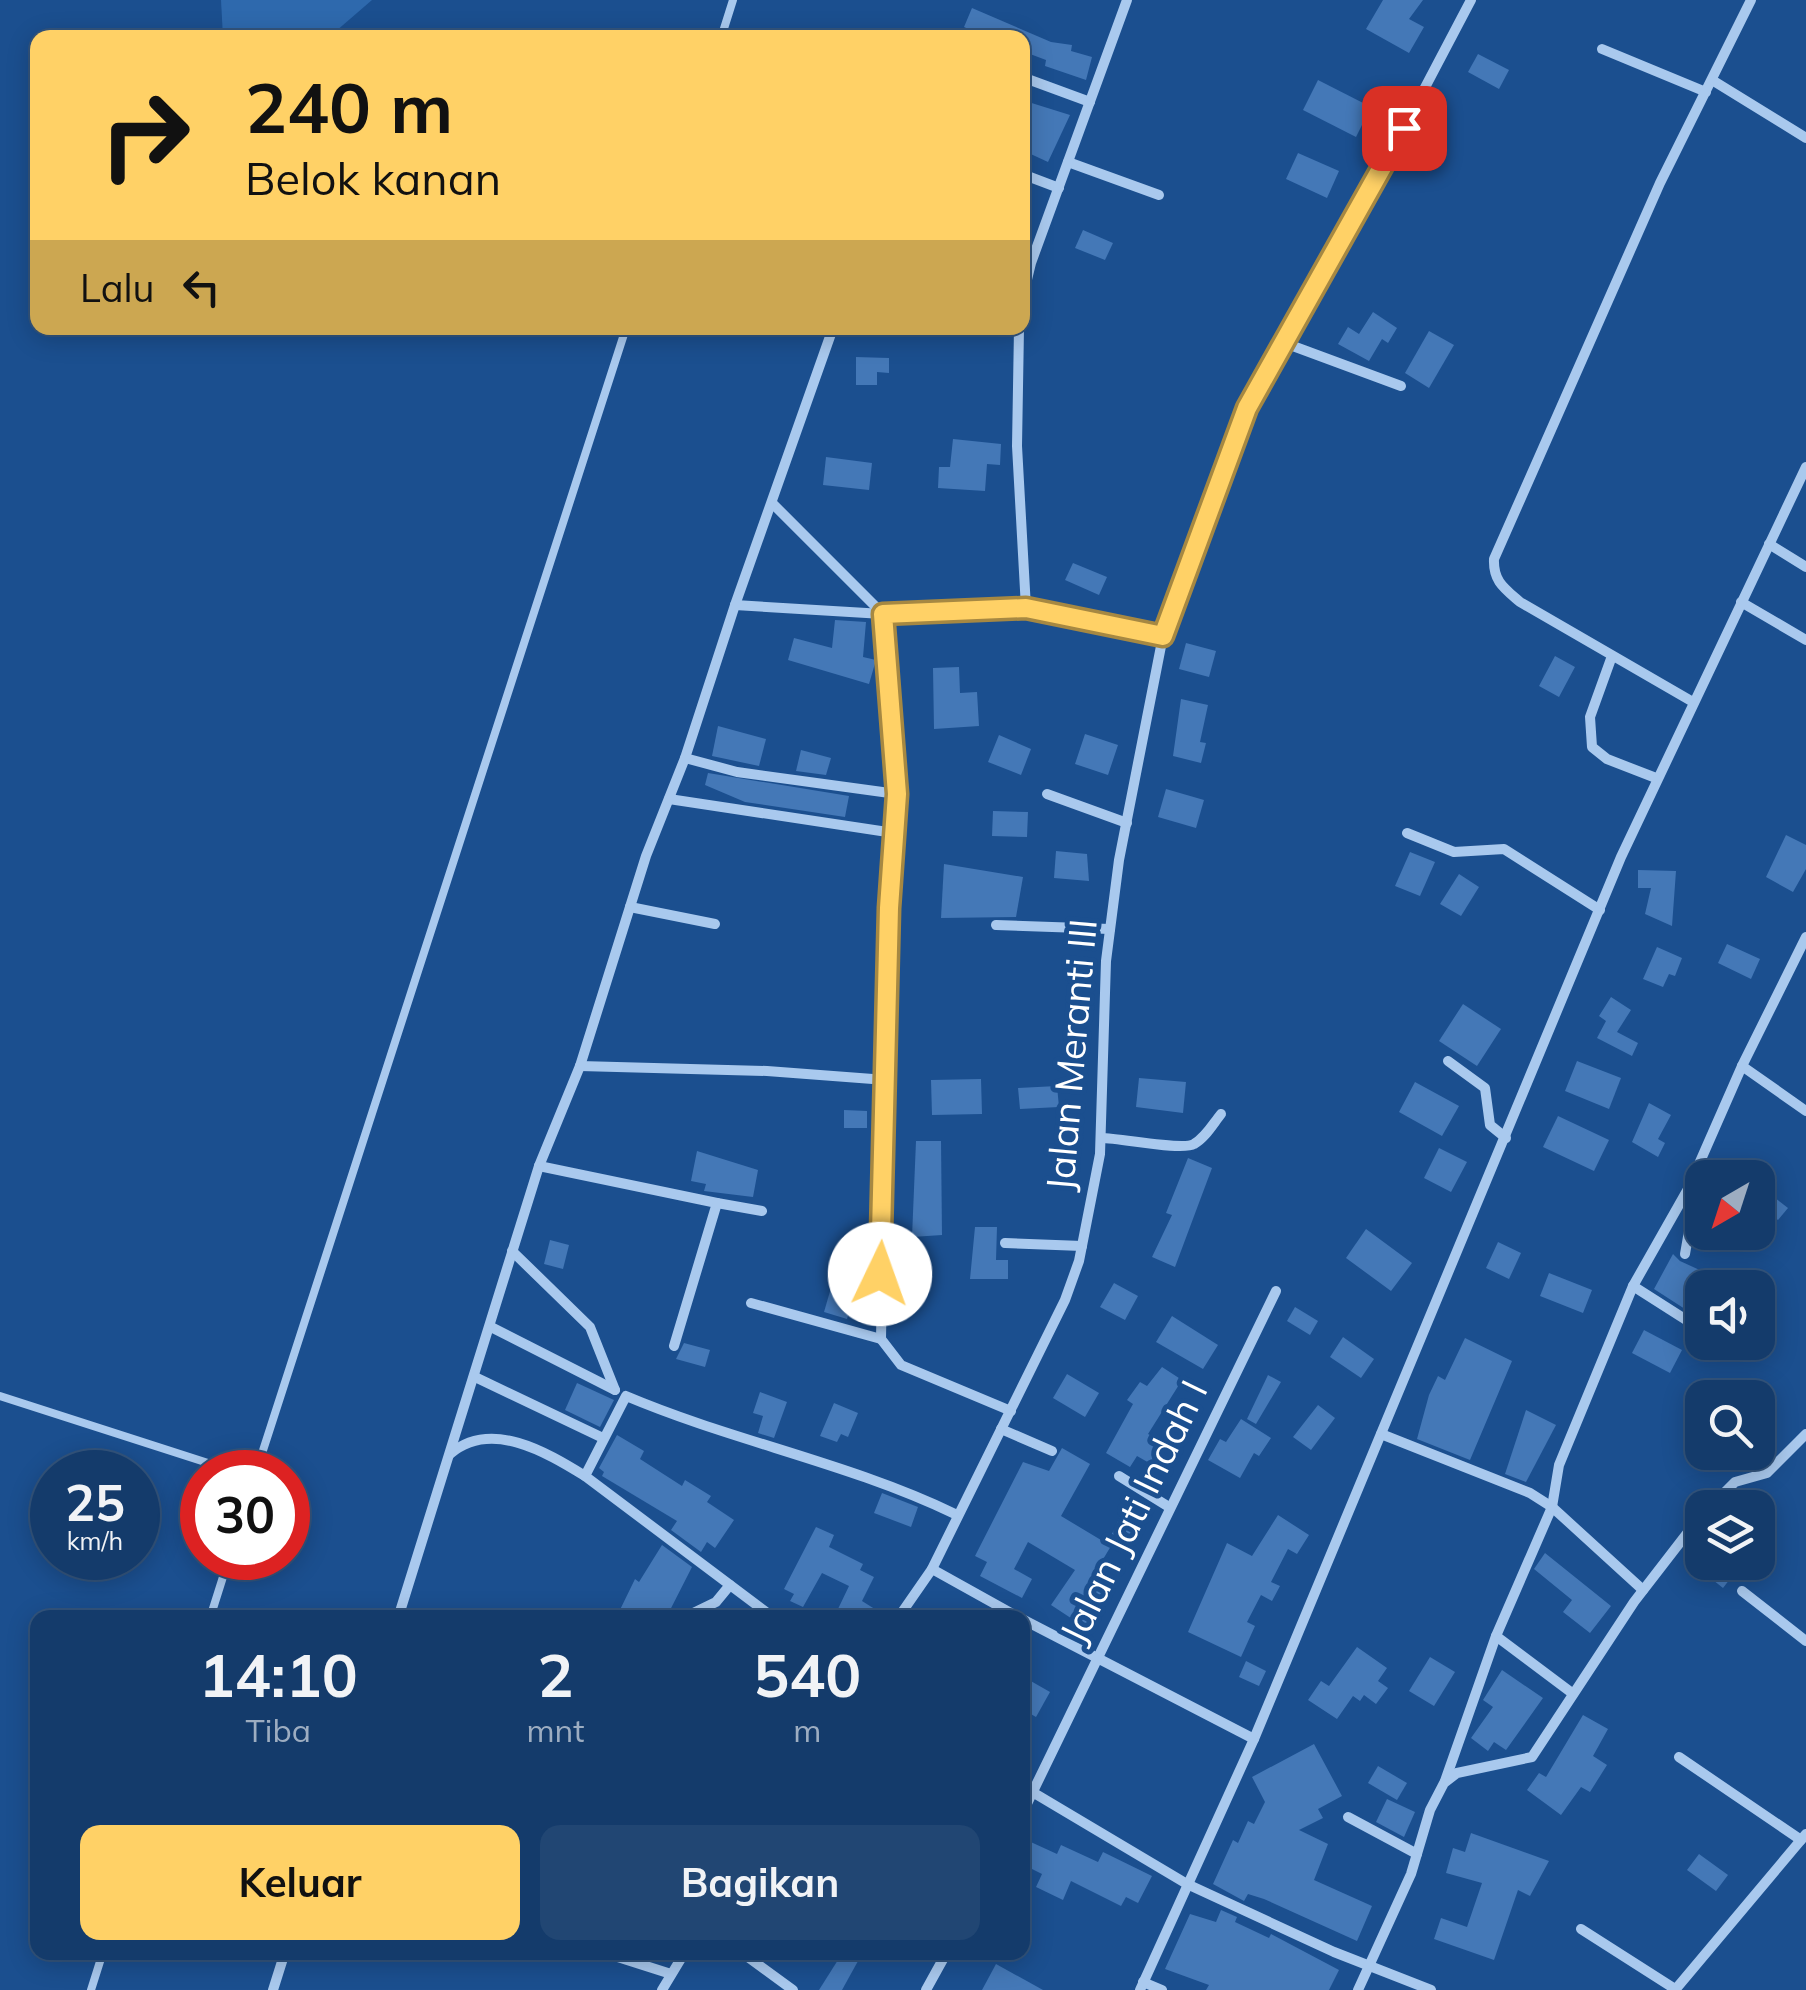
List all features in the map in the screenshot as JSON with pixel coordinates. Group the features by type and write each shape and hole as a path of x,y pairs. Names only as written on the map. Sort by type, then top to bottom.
{"street":[{"path":"1030,276 1127,0"},
{"name":"Jalan Meranti III","path":"904,1610 932,1569 955,1514 1011,1411 1074,1280 1101,1138 1110,929 1163,636 1236,432 1282,342 1380,176 1471,0"},
{"path":"1693,702 1520,602 1493,574 1494,559 1660,183 1751,0"},
{"path":"1602,49 1706,92"},
{"path":"1030,80 1090,102"},
{"path":"1712,80 1806,138"},
{"path":"1068,162 1160,195"},
{"path":"1030,177 1059,188"},
{"path":"400,1610 539,1166 580,1066 630,907 686,758 735,604 831,335"},
{"path":"1019,335 1017,446 1026,608"},
{"path":"1282,342 1401,386"},
{"path":"1162,1990 1142,1986 1254,1739 1656,778 1806,468"},
{"path":"772,503 883,614 897,794 886,1080 882,1339 901,1365 1011,1411"},
{"path":"1769,544 1806,567"},
{"path":"1741,602 1806,640"},
{"path":"735,604 883,614 1026,608 1163,636"},
{"path":"1612,656 1590,717 1592,747 1607,759 1656,778"},
{"path":"686,758 737,772 897,794"},
{"path":"1047,794 1127,823"},
{"path":"669,799 894,833"},
{"path":"1406,833 1454,852 1504,849 1600,910"},
{"path":"630,907 715,924"},
{"path":"996,924 1110,929"},
{"path":"1701,1160 1806,938"},
{"path":"1448,1062 1485,1088 1490,1124 1506,1138"},
{"path":"580,1066 768,1071 886,1080"},
{"path":"1742,1066 1806,1111"},
{"path":"1101,1138 1144,1140 1180,1149 1195,1144 1221,1114"},
{"path":"539,1166 762,1211"},
{"path":"1358,1990 1417,1854 1496,1636 1552,1506 1559,1466 1633,1286 1685,1194"},
{"path":"674,1346 717,1204"},
{"path":"1005,1243 1082,1246"},
{"path":"1685,1254 1686,1250"},
{"path":"512,1251 590,1326 620,1393 585,1476"},
{"path":"1633,1286 1685,1319"},
{"name":"Jalan Jati Indah I","path":"1030,1800 1094,1660 1276,1291"},
{"path":"751,1303 882,1339"},
{"path":"491,1327 620,1393 704,1429 901,1488 955,1514"},
{"path":"476,1377 602,1438"},
{"path":"1001,1430 1052,1451"},
{"path":"1380,1434 1513,1485 1552,1506 1643,1590"},
{"path":"1727,1490 1735,1482 1767,1474 1806,1434"},
{"path":"449,1454 467,1442 485,1438 544,1452 585,1476 763,1610"},
{"path":"1119,1476 1168,1508"},
{"path":"1444,1783 1474,1768 1513,1765 1532,1757 1643,1590 1685,1536"},
{"path":"932,1569 1006,1610"},
{"path":"700,1610 716,1602 730,1585"},
{"path":"1742,1591 1806,1642"},
{"path":"1030,1623 1094,1660 1254,1739"},
{"path":"1496,1636 1572,1693"},
{"path":"1581,1929 1675,1990 1804,1837 1679,1757"},
{"path":"1034,1793 1187,1884 1368,1967 1431,1990"},
{"path":"1348,1818 1417,1854"},
{"path":"273,1990 282,1960"},
{"path":"627,1960 672,1974"},
{"path":"662,1990 680,1960"},
{"path":"752,1960 793,1990"},
{"path":"926,1990 943,1960"}],"lane":[{"path":"724,30 733,0"},
{"path":"263,1450 624,335"},
{"path":"0,1396 180,1454"},
{"path":"213,1610 222,1580"},
{"path":"90,1990 100,1960"}],"shaded area":[{"path":"221,0 372,0 337,30 223,30"}],"building":[{"path":"1383,0 1423,0 1409,19 1424,27 1409,53 1366,29"},
{"path":"972,8 1023,30 971,30 964,27"},
{"path":"1030,33 1072,45 1071,51 1092,57 1086,80 1045,66 1046,60 1030,54"},
{"path":"1478,54 1509,70 1499,89 1468,72"},
{"path":"1318,80 1371,107 1356,137 1303,110"},
{"path":"1030,102 1070,115 1048,162 1030,154"},
{"path":"1298,153 1339,171 1327,198 1286,179"},
{"path":"1083,230 1113,243 1105,260 1075,248"},
{"path":"1373,312 1397,328 1388,343 1382,339 1369,361 1338,344 1348,327 1359,334"},
{"path":"1429,331 1454,345 1429,388 1405,373"},
{"path":"856,357 889,358 889,373 877,372 877,385 856,385"},
{"path":"953,439 1001,444 1000,465 987,464 985,491 938,488 939,467 950,467"},
{"path":"826,457 872,463 869,490 823,485"},
{"path":"1073,563 1107,577 1099,595 1065,580"},
{"path":"835,620 866,622 863,657 876,660 869,684 788,660 794,638 832,648"},
{"path":"1186,643 1216,651 1209,677 1179,669"},
{"path":"1555,656 1575,667 1559,697 1539,686"},
{"path":"959,667 960,693 977,692 979,726 934,729 933,668"},
{"path":"1181,699 1208,705 1200,742 1206,743 1201,763 1173,756"},
{"path":"718,726 766,739 759,766 712,756"},
{"path":"1085,734 1118,745 1108,775 1075,764"},
{"path":"999,735 1031,749 1021,775 988,762"},
{"path":"801,750 831,758 826,775 796,771"},
{"path":"708,773 849,796 845,817 745,802 705,785"},
{"path":"1166,789 1204,800 1196,828 1158,817"},
{"path":"993,811 1028,812 1027,837 992,836"},
{"path":"1786,835 1806,845 1806,869 1793,892 1766,877"},
{"path":"1056,851 1087,854 1089,881 1054,878"},
{"path":"1410,852 1435,862 1420,896 1395,886"},
{"path":"944,864 1023,877 1016,917 941,918"},
{"path":"1638,870 1676,871 1672,926 1645,914 1651,888 1638,888"},
{"path":"1459,874 1479,887 1461,916 1440,904"},
{"path":"1727,944 1760,959 1751,979 1718,963"},
{"path":"1657,947 1682,958 1675,976 1669,974 1663,987 1643,979"},
{"path":"1611,997 1631,1010 1617,1032 1638,1043 1632,1056 1597,1038 1606,1021 1599,1016"},
{"path":"1463,1004 1501,1029 1477,1066 1439,1041"},
{"path":"1577,1061 1621,1078 1609,1109 1565,1091"},
{"path":"1139,1078 1186,1082 1183,1113 1136,1107"},
{"path":"981,1079 982,1114 932,1115 931,1080"},
{"path":"1415,1082 1459,1106 1442,1136 1399,1112"},
{"path":"1057,1086 1059,1107 1020,1109 1018,1088"},
{"path":"1649,1103 1671,1115 1658,1139 1665,1143 1658,1157 1632,1142"},
{"path":"844,1110 867,1111 867,1128 844,1128"},
{"path":"1558,1116 1609,1140 1594,1171 1543,1147"},
{"path":"916,1141 941,1141 942,1235 912,1237"},
{"path":"1439,1148 1467,1162 1451,1192 1424,1178"},
{"path":"697,1151 758,1170 753,1197 704,1191 706,1184 691,1181"},
{"path":"1188,1158 1212,1168 1175,1267 1152,1257 1172,1215 1166,1213"},
{"path":"1775,1198 1788,1208 1778,1220 1775,1218"},
{"path":"975,1227 997,1227 996,1260 1008,1260 1008,1279 970,1279"},
{"path":"1366,1229 1412,1263 1391,1291 1346,1258"},
{"path":"550,1240 569,1245 563,1269 544,1264"},
{"path":"1498,1242 1521,1253 1509,1279 1486,1268"},
{"path":"1673,1254 1700,1270 1685,1270 1685,1309 1654,1289"},
{"path":"1549,1273 1592,1290 1583,1313 1540,1296"},
{"path":"833,1281 856,1288 847,1319 824,1312"},
{"path":"1114,1283 1138,1296 1125,1320 1100,1307"},
{"path":"1295,1307 1318,1321 1310,1335 1287,1321"},
{"path":"1172,1316 1218,1345 1203,1369 1156,1342"},
{"path":"1644,1330 1682,1350 1670,1373 1632,1353"},
{"path":"1343,1337 1374,1359 1361,1378 1330,1357"},
{"path":"1465,1338 1512,1361 1470,1460 1417,1439 1438,1376 1445,1380"},
{"path":"684,1343 710,1350 705,1367 676,1359"},
{"path":"1162,1367 1182,1380 1148,1434 1163,1442 1151,1464 1137,1456 1130,1467 1106,1453 1133,1404 1127,1400 1140,1382 1147,1386"},
{"path":"1067,1374 1099,1393 1085,1417 1053,1398"},
{"path":"1268,1375 1281,1382 1256,1424 1247,1419"},
{"path":"577,1383 614,1400 600,1427 565,1410"},
{"path":"760,1392 787,1402 774,1438 758,1433 763,1416 753,1413"},
{"path":"834,1403 858,1413 848,1437 841,1434 837,1442 820,1436"},
{"path":"1318,1405 1335,1418 1311,1450 1293,1437"},
{"path":"1526,1410 1556,1425 1526,1482 1505,1474"},
{"path":"1241,1419 1271,1438 1259,1456 1254,1453 1240,1478 1208,1460 1220,1439 1226,1442"},
{"path":"617,1435 644,1451 640,1459 682,1486 685,1480 711,1496 707,1502 734,1520 715,1548 707,1542 701,1552 671,1530 677,1521 602,1476 604,1472 599,1468"},
{"path":"1062,1448 1090,1464 1061,1516 1111,1546 1090,1581 1103,1590 1086,1628 1051,1605 1075,1570 1028,1542 1014,1569 1032,1579 1022,1598 980,1576 987,1562 975,1556 1023,1462 1049,1471"},
{"path":"882,1493 918,1507 911,1527 874,1513"},
{"path":"1124,1508 1143,1516 1132,1542 1112,1534"},
{"path":"1278,1515 1309,1535 1297,1554 1288,1549 1271,1582 1280,1586 1272,1601 1261,1595 1247,1622 1255,1626 1241,1657 1188,1632 1227,1543 1252,1556"},
{"path":"816,1527 834,1535 829,1547 863,1564 860,1570 874,1577 862,1601 876,1610 838,1609 849,1586 822,1573 803,1607 790,1601 794,1594 784,1589"},
{"path":"662,1545 692,1567 670,1610 620,1610 635,1579 639,1582"},
{"path":"1545,1553 1611,1606 1590,1633 1563,1612 1572,1600 1534,1569"},
{"path":"1713,1580 1729,1580 1723,1588"},
{"path":"1357,1647 1387,1668 1378,1681 1388,1688 1376,1704 1364,1695 1360,1701 1353,1696 1337,1719 1308,1700 1321,1681 1329,1686"},
{"path":"1430,1657 1455,1672 1434,1706 1409,1691"},
{"path":"1246,1661 1266,1671 1259,1686 1239,1677"},
{"path":"1502,1670 1543,1698 1506,1750 1494,1742 1488,1751 1471,1738 1493,1707 1483,1700"},
{"path":"1030,1681 1050,1692 1036,1717 1030,1714"},
{"path":"1583,1715 1608,1729 1593,1756 1607,1765 1590,1792 1581,1787 1561,1815 1527,1790 1539,1773 1546,1777"},
{"path":"1314,1744 1342,1796 1318,1809 1323,1818 1299,1830 1328,1844 1314,1880 1372,1906 1357,1941 1264,1899 1248,1894 1244,1901 1213,1884 1233,1840 1238,1843 1248,1821 1254,1824 1265,1802 1252,1777"},
{"path":"1378,1766 1407,1783 1397,1800 1368,1783"},
{"path":"1387,1799 1415,1812 1404,1837 1376,1822"},
{"path":"1471,1833 1549,1861 1530,1896 1518,1890 1494,1960 1434,1939 1441,1918 1467,1927 1482,1883 1446,1873 1453,1848 1465,1852"},
{"path":"1030,1842 1057,1854 1061,1845 1098,1862 1103,1852 1152,1876 1138,1903 1126,1897 1121,1906 1071,1881 1063,1900 1036,1887 1042,1874 1030,1868"},
{"path":"1699,1854 1728,1875 1716,1891 1687,1870"},
{"path":"1221,1910 1237,1917 1235,1922 1269,1938 1271,1934 1339,1970 1329,1990 1206,1990 1209,1985 1165,1969 1190,1914 1216,1922"},
{"path":"838,1960 859,1960 842,1990 819,1990"},
{"path":"996,1964 1043,1990 982,1990"}],"route":[{"path":"880,1274 889,908 897,794 883,614 1026,608 1163,636 1247,408 1404,128"}]}
